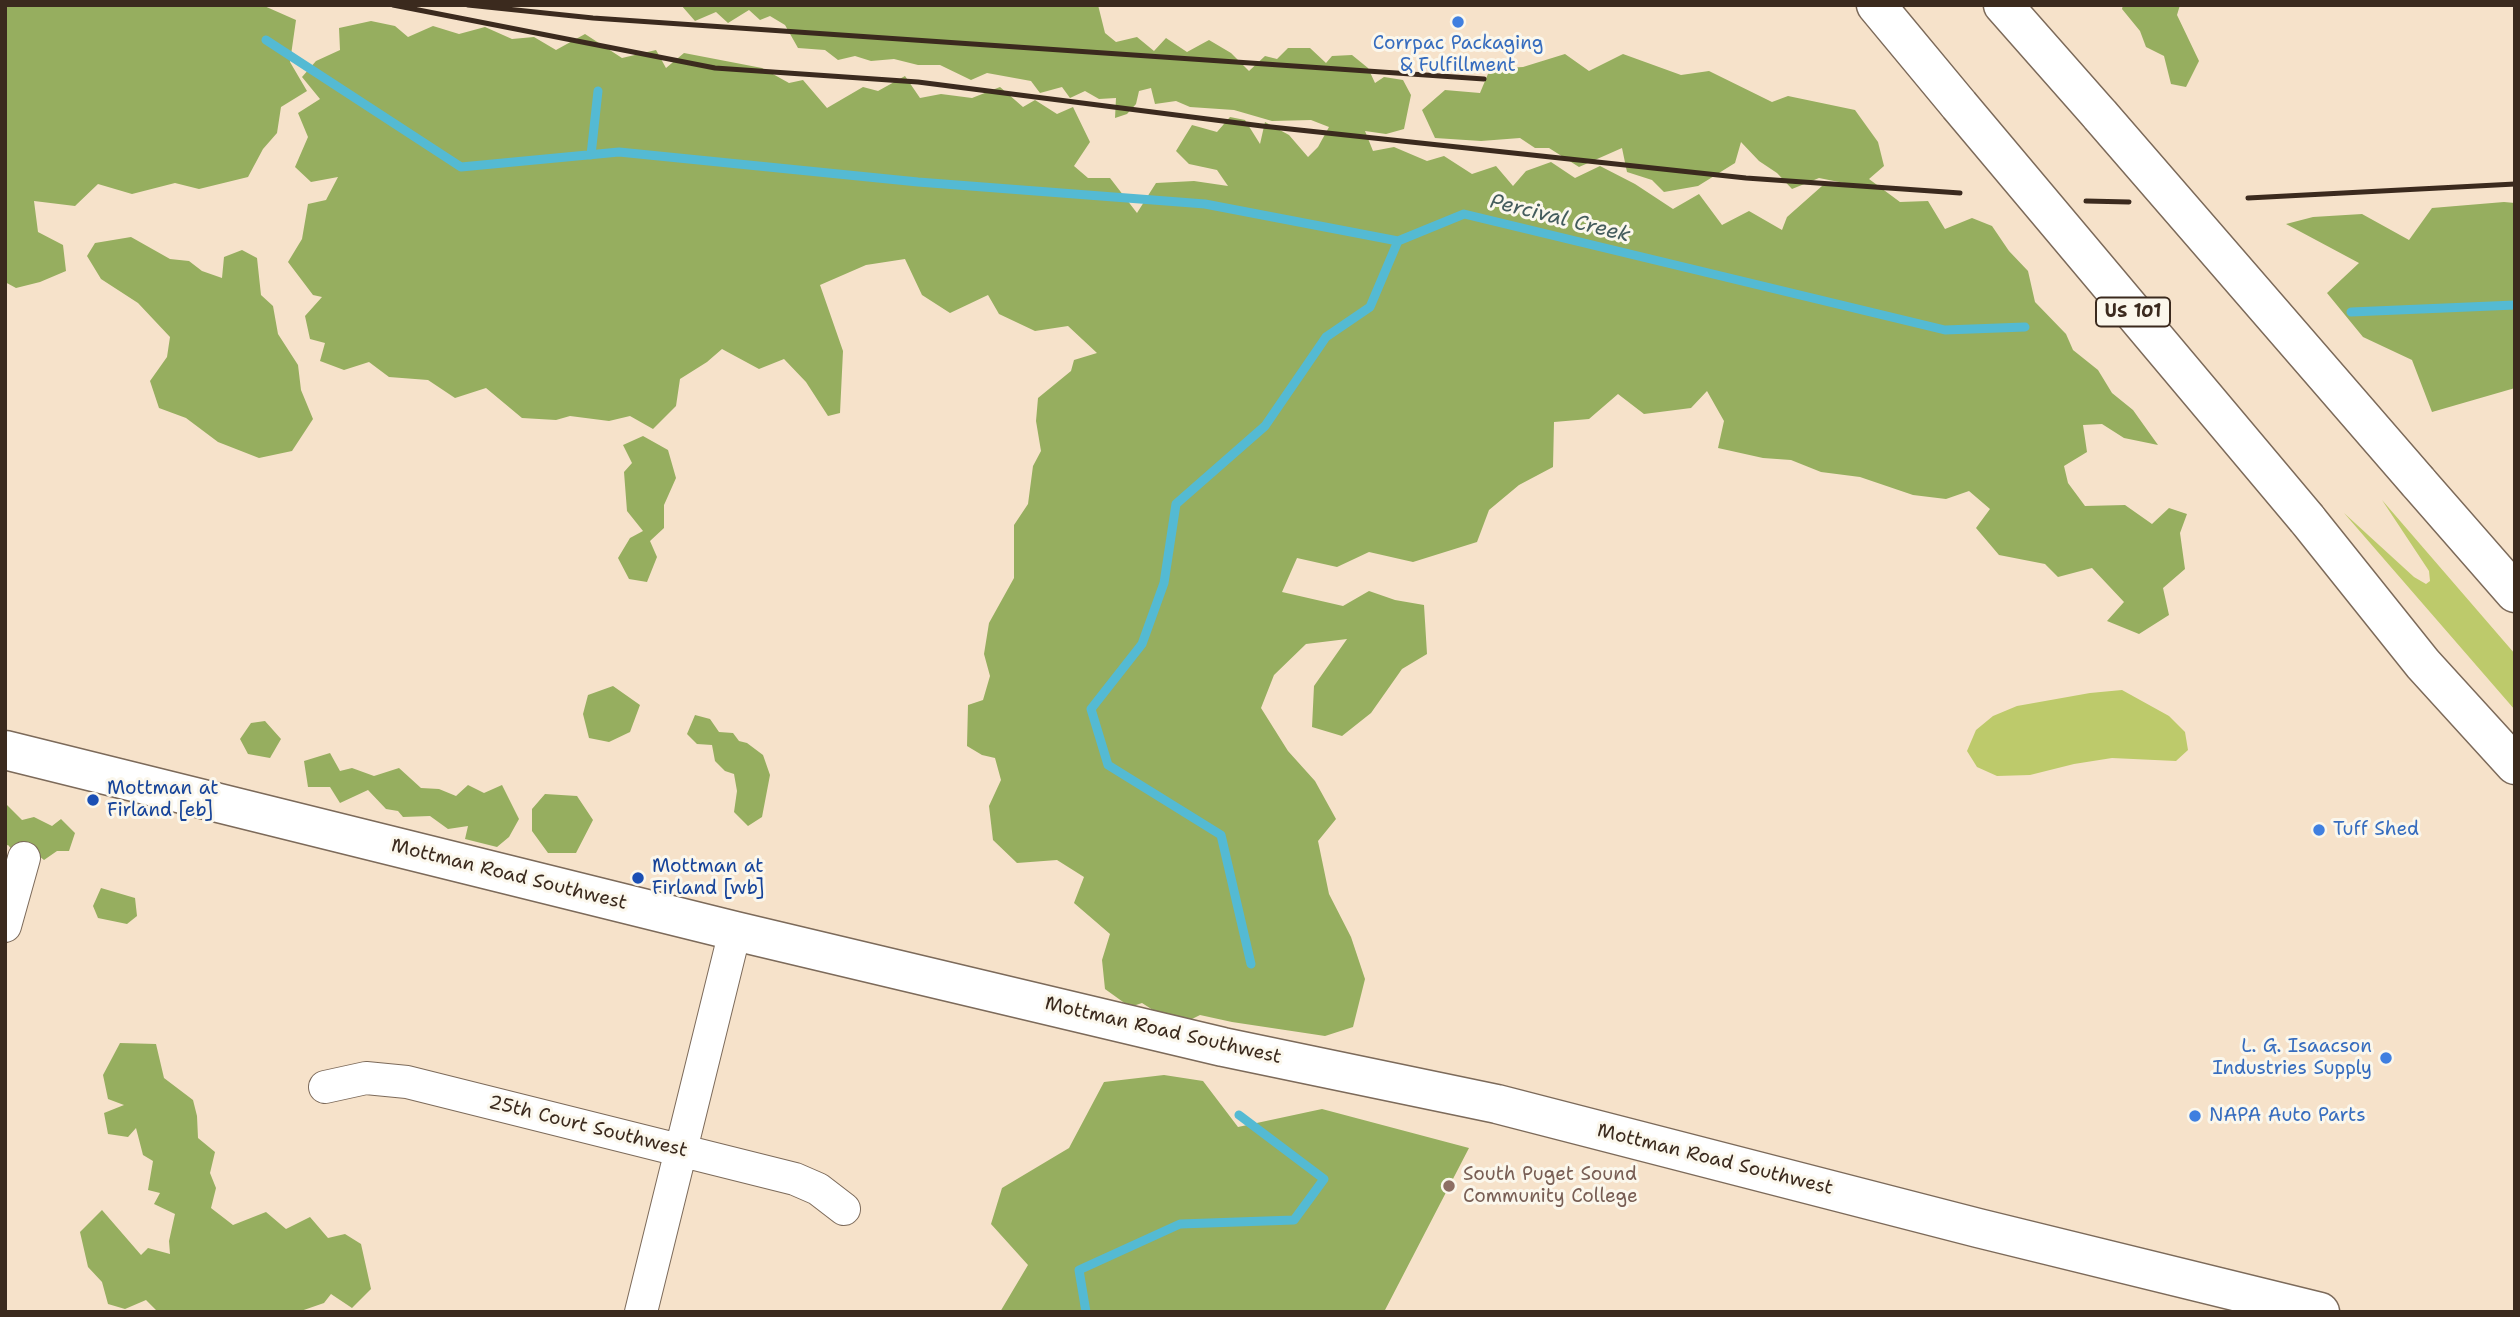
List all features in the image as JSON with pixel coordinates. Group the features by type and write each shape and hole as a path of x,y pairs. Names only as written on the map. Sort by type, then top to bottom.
{"main road":[{"name":"US 101","path":"1876,5 2307,519 2423,664 2515,765"},
{"path":"2003,5 2515,593"},
{"name":"Mottman Road Southwest","path":"5,750 1223,1047 1497,1104 1978,1228 2320,1312"}],"street":[{"path":"5,926 24,858"},
{"path":"642,1312 735,930"},
{"name":"25th Court Southwest","path":"325,1087 366,1078 407,1082 795,1180 818,1189 844,1209"}],"green space":[{"path":"5,5 262,5 296,20 290,62 307,91 281,107 277,133 263,149 248,177 199,189 175,183 132,194 98,184 75,206 34,201 38,232 63,245 66,271 16,288 5,282"},
{"path":"681,5 1098,5 1105,33 1116,42 1137,37 1154,51 1166,38 1187,52 1209,40 1231,53 1249,71 1265,56 1277,59 1288,48 1310,48 1326,63 1332,56 1352,55 1368,68 1375,83 1384,77 1403,80 1411,95 1404,129 1386,134 1365,131 1373,151 1394,147 1427,161 1444,156 1472,174 1496,166 1513,186 1526,171 1551,162 1575,178 1600,166 1635,184 1673,209 1699,194 1722,225 1749,211 1782,230 1787,217 1822,186 1849,184 1819,178 1792,189 1741,142 1735,163 1698,186 1664,192 1652,180 1627,172 1622,148 1579,167 1549,148 1535,148 1520,138 1481,141 1435,138 1422,110 1445,90 1480,93 1490,69 1523,67 1565,54 1589,71 1623,54 1681,75 1709,71 1772,102 1788,96 1855,110 1878,142 1884,166 1869,179 1900,202 1928,201 1945,229 1972,218 1992,226 2009,251 2028,271 2035,302 2066,334 2073,350 2098,370 2112,393 2133,410 2158,445 2124,438 2102,424 2083,425 2087,452 2064,466 2068,483 2085,506 2125,505 2152,524 2169,508 2187,514 2180,533 2185,569 2163,588 2169,615 2139,634 2107,621 2124,602 2092,568 2058,577 2045,564 1999,555 1976,528 1990,509 1969,491 1946,499 1913,495 1860,477 1821,472 1791,460 1763,458 1718,448 1724,421 1707,391 1691,408 1644,414 1618,394 1589,419 1554,422 1553,467 1519,485 1489,510 1477,542 1413,562 1369,552 1337,567 1297,558 1282,592 1343,606 1369,591 1395,600 1424,605 1427,654 1402,669 1371,713 1342,736 1312,727 1314,686 1347,639 1306,644 1274,675 1261,708 1288,751 1315,781 1336,819 1318,841 1329,894 1351,937 1365,979 1353,1027 1325,1036 1200,1015 1178,1026 1142,1003 1130,1007 1105,989 1102,960 1110,934 1074,903 1084,877 1057,860 1017,863 993,840 989,806 1001,780 995,758 982,755 967,746 968,705 983,700 990,676 984,654 989,623 1014,578 1014,525 1028,504 1033,466 1041,451 1036,421 1038,398 1071,371 1074,360 1097,353 1068,326 1035,331 999,314 988,295 950,313 922,295 905,259 866,265 820,285 843,351 840,413 828,416 806,382 784,359 759,369 722,349 680,379 676,406 653,429 630,416 609,421 570,416 556,420 522,418 486,388 455,398 428,380 389,377 369,362 344,370 320,361 325,343 310,339 305,316 322,297 313,295 288,262 302,239 308,204 326,200 338,177 311,182 295,167 308,137 298,113 320,99 302,77 316,61 340,50 339,28 371,21 395,26 408,37 433,26 459,34 485,27 512,39 534,37 556,50 585,34 622,58 656,50 666,68 684,53 762,68 789,83 803,80 827,108 863,87 878,91 905,76 920,98 941,94 972,98 1000,87 1023,107 1035,100 1057,114 1073,107 1090,142 1074,166 1088,178 1110,178 1137,213 1156,183 1194,181 1228,186 1217,170 1189,164 1176,151 1192,125 1217,132 1230,117 1245,120 1260,144 1265,122 1289,135 1308,157 1318,147 1329,127 1311,120 1272,121 1234,110 1190,107 1176,101 1155,104 1151,88 1139,91 1136,104 1127,114 1115,118 1116,98 1099,99 1085,91 1070,98 1062,87 1040,93 1031,81 987,73 971,80 940,65 918,65 894,59 871,61 855,56 838,60 825,50 798,48 785,25 770,16 760,20 749,10 728,23 716,12 695,21"},
{"path":"2123,5 2180,5 2177,15 2199,61 2186,87 2171,84 2164,56 2146,47 2140,31 2122,9"},
{"path":"2515,203 2515,388 2432,412 2412,360 2363,337 2327,293 2359,263 2286,224 2313,217 2362,214 2409,240 2432,208"},
{"path":"131,237 170,259 189,261 202,271 222,278 224,257 242,250 257,258 261,295 273,306 278,334 298,365 301,390 313,419 292,451 259,458 218,442 186,418 159,408 150,381 167,357 170,337 138,303 101,279 87,256 95,243"},
{"path":"643,436 668,450 676,478 664,505 664,528 650,541 657,557 647,582 629,579 618,558 630,538 643,531 627,511 624,472 632,463 623,445"},
{"path":"2382,500 2515,654 2515,710 2344,513 2414,577 2426,584 2430,581 2429,571"},
{"path":"613,686 640,705 630,732 609,742 589,738 583,714 588,695"},
{"path":"2122,690 2169,716 2185,732 2188,750 2176,761 2112,758 2030,775 1997,776 1977,767 1967,751 1976,730 1993,716 2017,706"},
{"path":"695,715 710,719 719,732 733,733 739,741 747,743 763,755 770,775 762,817 748,826 734,812 737,791 734,774 725,771 715,761 712,745 697,744 687,734"},
{"path":"265,721 281,739 270,758 248,754 240,739 251,723"},
{"path":"330,753 340,771 352,768 374,776 399,768 421,788 439,789 456,796 468,785 484,793 502,785 519,819 509,837 497,847 465,839 468,826 448,829 430,816 403,817 398,811 386,809 368,790 340,803 330,787 308,787 304,761"},
{"path":"545,794 577,796 593,820 576,853 548,853 532,831 532,809"},
{"path":"5,803 22,820 34,817 52,826 61,819 75,833 69,851 57,851 44,860 34,852 17,855 8,845 5,846"},
{"path":"101,888 135,898 137,916 127,924 98,918 93,906"},
{"path":"120,1043 156,1044 164,1078 193,1100 198,1138 215,1152 210,1173 216,1188 211,1208 233,1225 266,1212 286,1229 310,1217 328,1238 345,1234 361,1244 371,1289 352,1308 331,1294 324,1303 298,1312 158,1312 146,1300 125,1309 108,1304 102,1282 88,1267 80,1232 102,1210 141,1255 148,1248 170,1254 169,1241 175,1214 154,1204 160,1193 148,1190 153,1161 143,1155 136,1128 128,1137 108,1134 104,1113 124,1105 108,1099 103,1075"},
{"path":"1164,1075 1203,1081 1238,1127 1322,1109 1469,1148 1384,1312 1000,1312 1028,1265 991,1224 1002,1188 1069,1148 1104,1082"}],"waterway":[{"path":"266,40 461,167 619,152 918,182 1205,204 1398,241"},
{"path":"591,155 598,91"},
{"name":"Percival Creek","path":"1251,964 1221,835 1108,765 1091,709 1142,644 1164,583 1176,504 1265,426 1326,337 1370,307 1398,241 1464,214 1945,330 2025,327"},
{"name":"Percival Creek","path":"2351,312 2515,305"},
{"name":"Percival Creek","path":"1086,1312 1079,1270 1180,1224 1294,1220 1324,1179 1239,1115"}],"railway":[{"path":"393,5 715,68 918,82 1262,126 1746,178 1960,193"},
{"path":"468,5 593,18 1484,79"},
{"path":"2248,198 2515,184"},
{"path":"2086,201 2129,202"}],"place":[{"name":"Corrpac Packaging & Fulfillment","path":"1458,22"},
{"name":"Mottman at Firland [eb]","path":"93,800"},
{"name":"Tuff Shed","path":"2319,830"},
{"name":"Mottman at Firland [wb]","path":"638,878"},
{"name":"L. G. Isaacson Industries Supply","path":"2386,1058"},
{"name":"NAPA Auto Parts","path":"2195,1116"},
{"name":"South Puget Sound Community College","path":"1449,1186"}]}
